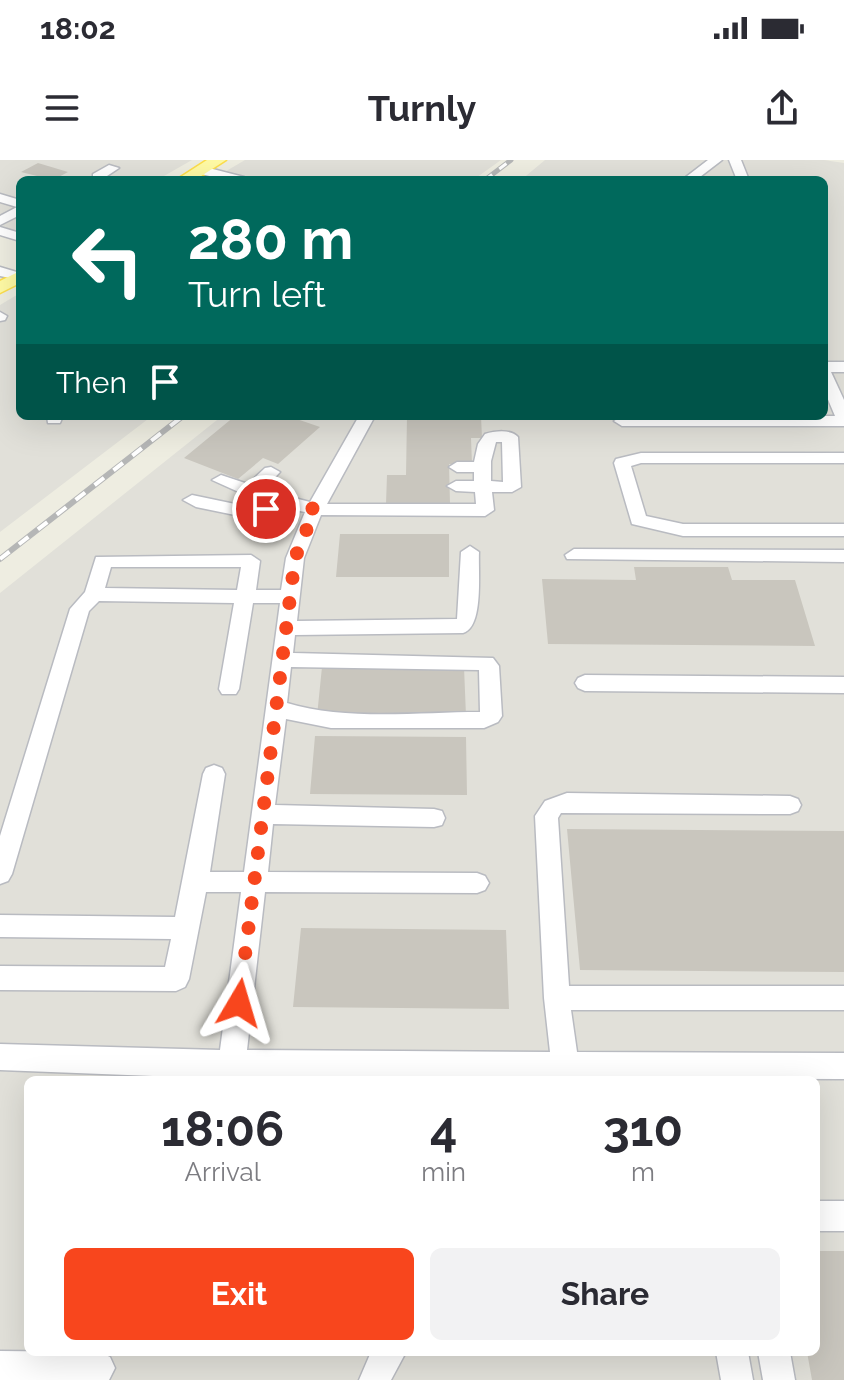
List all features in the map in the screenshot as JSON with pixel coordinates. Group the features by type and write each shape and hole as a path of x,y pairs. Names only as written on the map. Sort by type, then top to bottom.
{"main road":[{"path":"191,176 218,160"},
{"path":"0,288 12,275"}],"street":[{"path":"693,176 716,160"},
{"path":"99,176 113,168"},
{"path":"703,169 709,176"},
{"path":"201,170 224,176"},
{"path":"828,376 839,394 844,420"},
{"path":"232,1063 297,550 315,509 365,420"},
{"path":"622,421 671,420"},
{"path":"221,480 277,501 315,509 485,510 484,487 484,467 485,443 491,437 510,437 512,487 484,487 456,486"},
{"path":"844,458 641,458 622,463 638,520 683,530 844,530"},
{"path":"457,467 484,467"},
{"path":"250,492 271,472"},
{"path":"192,500 221,509 266,509 277,501"},
{"path":"286,628 463,626 467,621 470,552"},
{"path":"574,555 844,556"},
{"path":"0,874 80,609 94,594 103,561 251,561 229,689"},
{"path":"94,594 290,597"},
{"path":"276,708 331,720 484,720 491,716 489,666 486,663 282,660"},
{"path":"585,683 844,685"},
{"path":"0,978 176,979 214,774"},
{"path":"565,1064 557,998 546,816 553,807 567,802 790,805"},
{"path":"263,814 434,818"},
{"path":"196,882 477,883"},
{"path":"0,926 185,928"},
{"path":"557,998 844,998"},
{"path":"0,1057 152,1072 232,1063 326,1072 486,1072 565,1064 705,1073 844,1066"},
{"path":"820,1216 844,1216"},
{"path":"375,1380 387,1356"},
{"path":"733,1356 737,1380"},
{"path":"775,1356 779,1380"},
{"path":"0,1367 54,1360 99,1367"}],"shaded area":[{"path":"0,160 192,160 164,176 16,176 16,238 0,233"},
{"path":"245,160 501,160 479,176 218,176"},
{"path":"545,160 824,160 844,163 844,1380 0,1380 0,593 217,420 828,420 828,176 526,176"},
{"path":"16,295 16,420 147,420 0,532 0,305"}],"building":[{"path":"38,163 68,172 60,176 37,176 21,172"},
{"path":"230,420 300,420 320,427 278,464 263,458 238,479 184,458"},
{"path":"407,420 481,420 482,438 471,438 472,464 449,464 450,504 386,504 387,475 406,475"},
{"path":"340,534 449,534 449,577 336,577"},
{"path":"634,567 728,567 732,580 795,580 815,646 548,644 542,579 636,580"},
{"path":"322,667 464,667 466,716 317,716"},
{"path":"315,736 466,737 467,795 310,794"},
{"path":"567,829 844,831 844,972 580,970"},
{"path":"301,928 506,930 509,1009 293,1007"},
{"path":"820,1251 844,1251 844,1380 812,1380 808,1356 820,1356"}],"railway":[{"path":"490,176 511,160"},
{"path":"0,559 178,420"}],"route":[{"path":"239,1003 295,558 315,509 277,501 266,509"}]}
